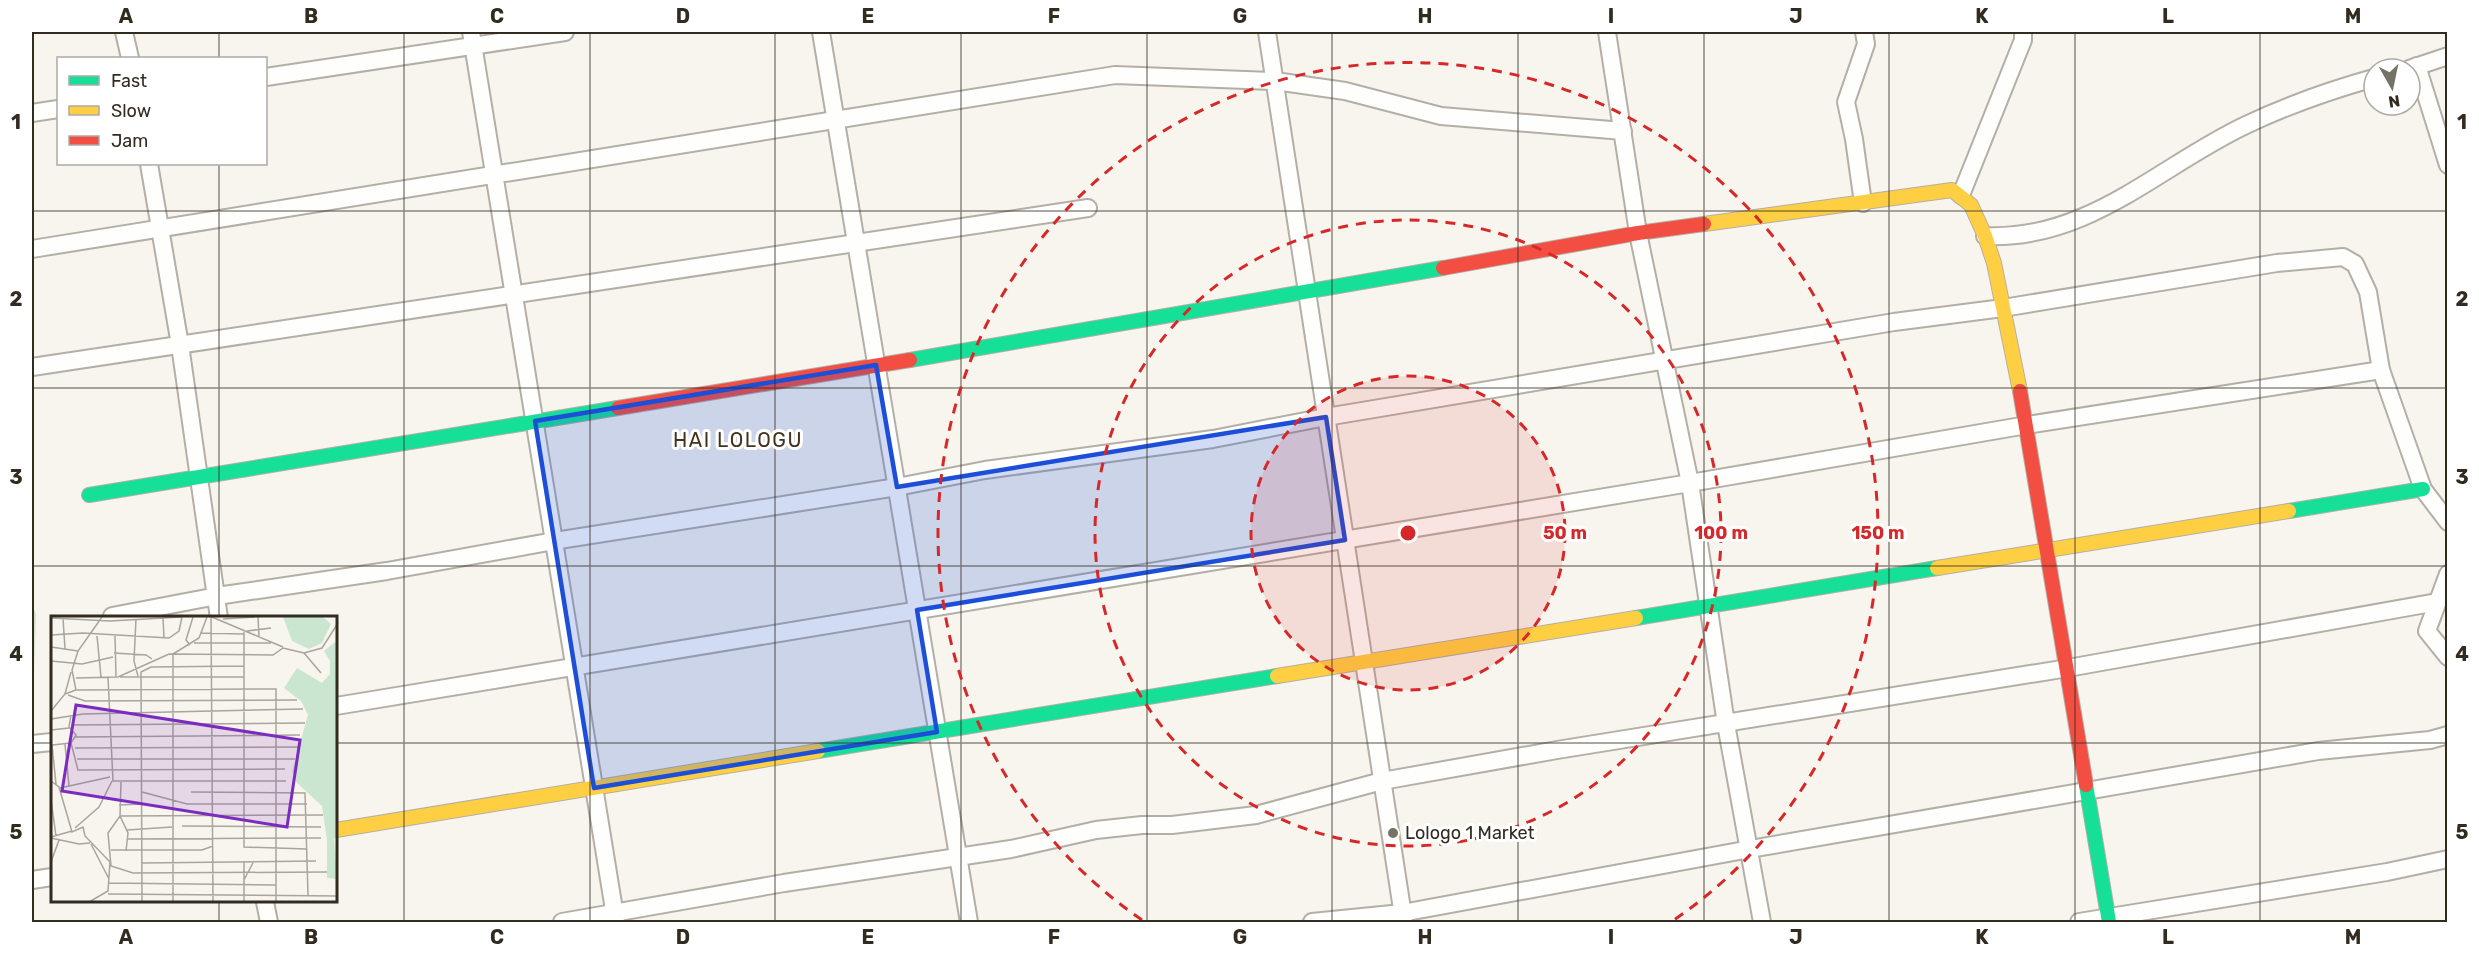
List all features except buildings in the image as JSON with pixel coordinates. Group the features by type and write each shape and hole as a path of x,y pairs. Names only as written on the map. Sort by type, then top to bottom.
{"street":[{"path":"124,32 130,57"},
{"path":"267,77 472,38 565,32"},
{"path":"821,32 938,732 956,856 969,922"},
{"path":"1267,32 1403,918"},
{"path":"1607,32 1638,233 1690,483 1726,724 1762,922"},
{"path":"1863,202 1846,102 1866,44 1864,32"},
{"path":"1961,195 2023,40 2023,32"},
{"path":"472,38 615,918"},
{"path":"2422,65 2448,56"},
{"path":"32,249 1115,75 1275,81 1345,91 1441,116 1623,131"},
{"path":"1985,236 2012,237 2047,230 2088,217 2244,126 2294,105 2362,82"},
{"path":"2422,93 2448,165"},
{"path":"32,113 57,109"},
{"path":"149,165 180,345 219,616"},
{"path":"89,495 876,365 1638,233 1952,190 1971,205 1985,236 2003,308 2027,425 2109,920"},
{"path":"32,367 1088,208"},
{"path":"112,615 217,596 387,572 554,541 897,487 985,470 1213,439 1326,417 1894,322 2003,308 2277,263 2343,257 2355,264 2368,292 2381,370 2423,489 2448,522"},
{"path":"338,706 1690,483 2027,425 2381,370"},
{"path":"338,830 2423,489"},
{"path":"2448,574 2427,630 2448,657"},
{"path":"562,922 615,918 784,883 1011,849 1096,830 1142,825 1172,825 1256,815 1382,781 2068,668 2437,602"},
{"path":"1312,922 1403,918 1750,849 2318,751 2430,740 2448,735"},
{"path":"32,744 51,742"},
{"path":"2079,922 2109,920 2387,872 2448,859"},
{"path":"32,880 51,877"},
{"path":"266,903 269,922"}],"highlighted area":[{"path":"876,365 897,487 1326,417 1345,540 917,610 937,732 594,788 535,421"}],"green space":[{"path":"32,605 36,614 32,686"}],"traffic: fast":[{"path":"910,360 1443,268"},
{"path":"89,495 618,408"},
{"path":"2289,511 2423,489"},
{"path":"1636,618 1937,568"},
{"path":"818,751 1277,676"},
{"path":"2086,785 2109,922"}],"traffic: slow":[{"path":"1704,224 1952,190 1971,205 1985,236 1994,263 2020,391"},
{"path":"1937,568 2289,511"},
{"path":"1277,676 1636,618"},
{"path":"338,830 818,751"}],"traffic: jam":[{"path":"1443,268 1638,233 1704,224"},
{"path":"618,408 910,360"},
{"path":"2020,391 2086,785"}],"place":[{"name":"Lologo 1 Market","path":"1393,833"}],"district":[{"name":"HAI LOLOGU","path":"738,440"}]}
